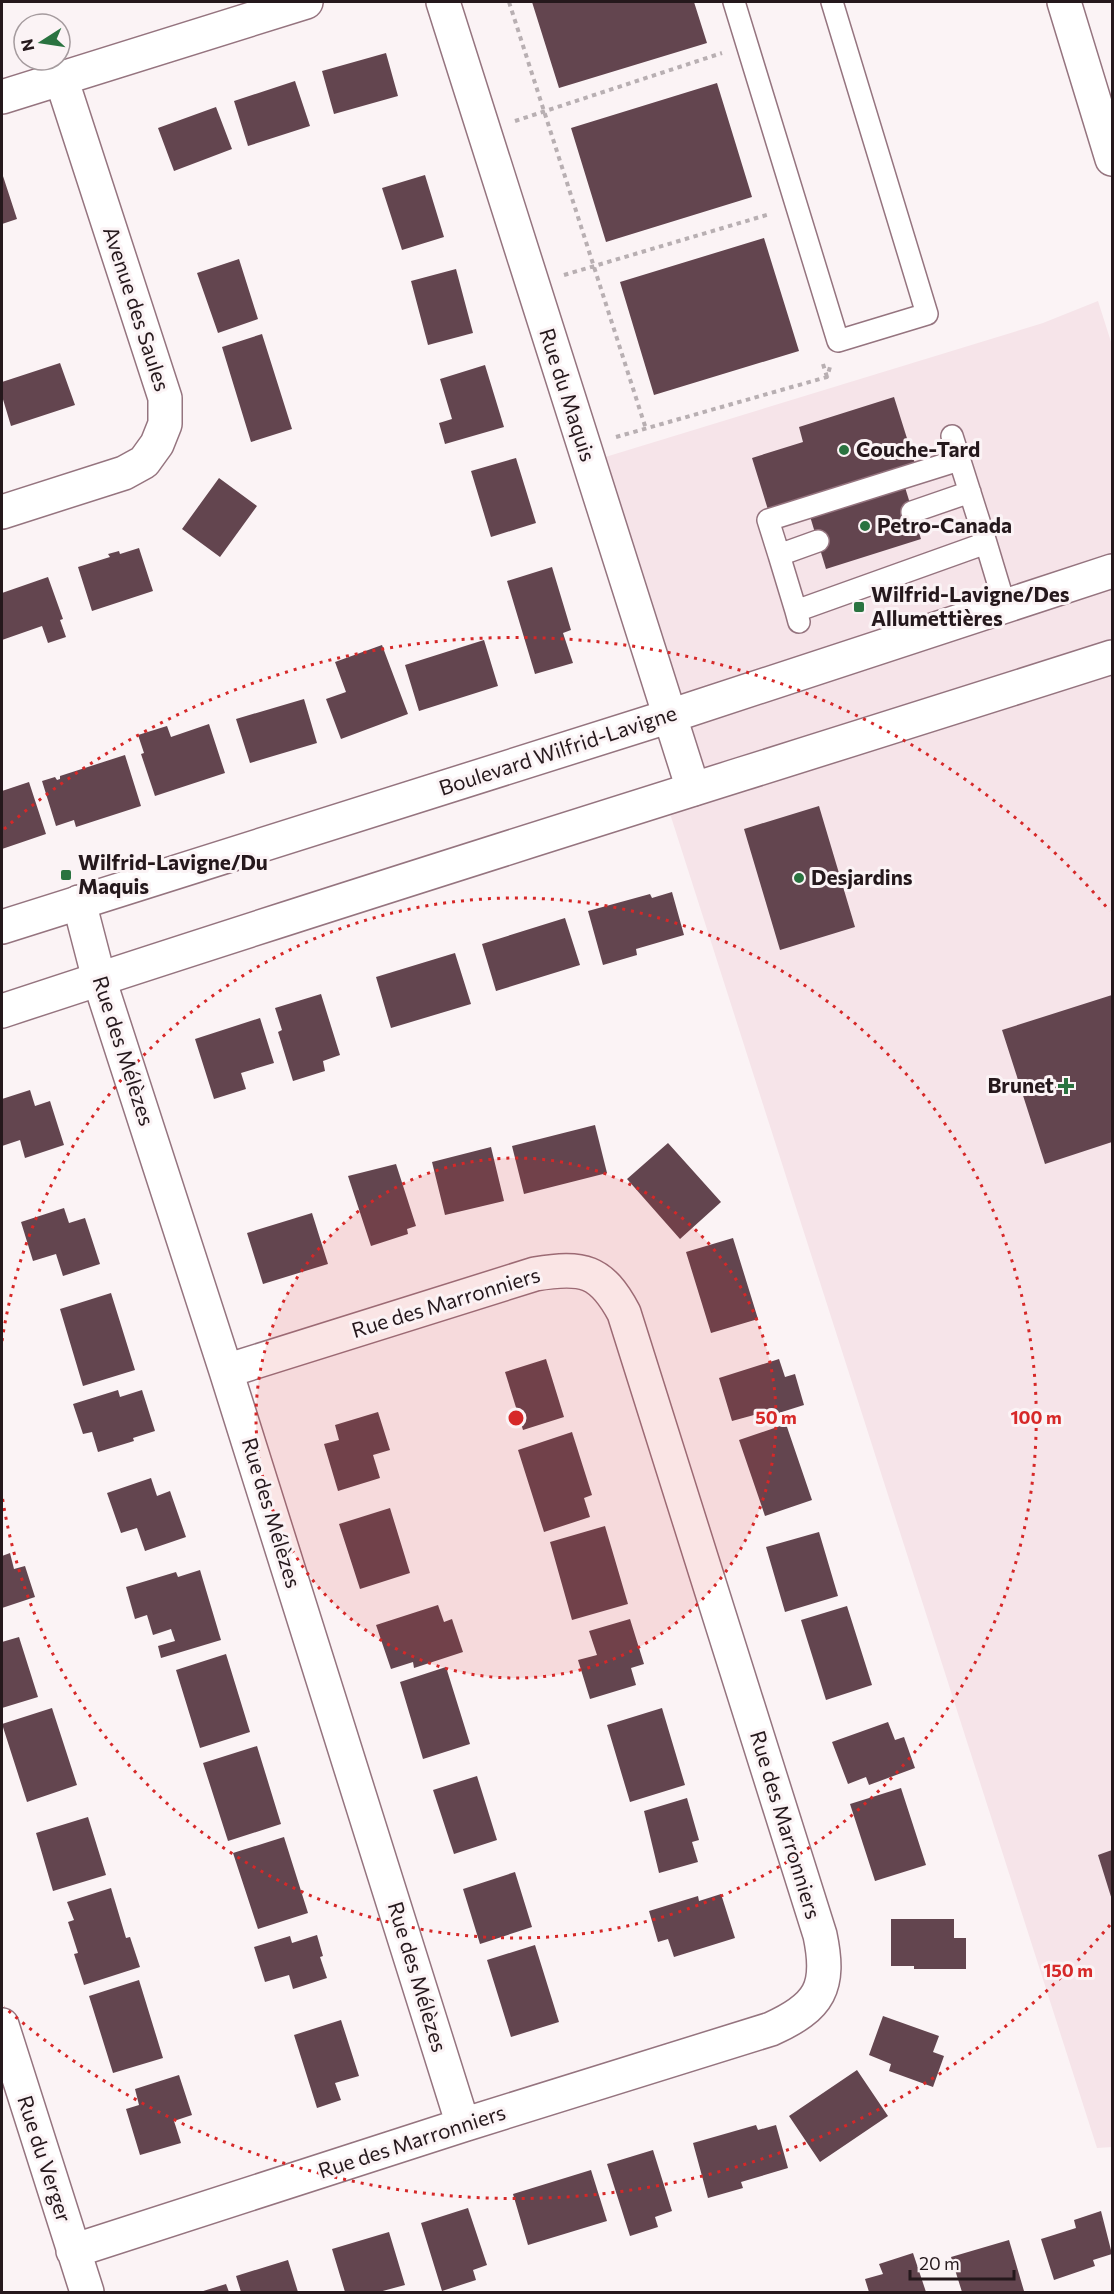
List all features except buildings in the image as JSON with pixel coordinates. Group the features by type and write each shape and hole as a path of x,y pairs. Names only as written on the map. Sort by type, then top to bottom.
{"main road":[{"path":"2,97 306,2"},
{"name":"Rue du Maquis","path":"443,2 693,789"},
{"path":"1064,2 1113,159"},
{"name":"Avenue des Saules","path":"2,512 124,473 144,462 157,444 165,424 165,399 61,78"},
{"name":"Boulevard Wilfrid-Lavigne","path":"2,927 670,716 1113,571"},
{"path":"2,1011 1113,657"},
{"name":"Rue des Mélèzes","path":"79,902 99,979 226,1371 463,2125"},
{"name":"Rue des Marronniers","path":"73,2251 463,2125 771,2029 796,2018 812,2003 823,1983 825,1959 816,1924 624,1314 612,1292 597,1278 578,1271 558,1270 535,1274 226,1371"},
{"name":"Rue du Verger","path":"2,2025 87,2292"}],"lane":[{"path":"734,2 838,340 927,314 832,2"},
{"path":"952,436 1005,606"},
{"path":"959,460 768,520 798,616 986,543"},
{"path":"912,512 970,492"},
{"path":"779,555 818,541"}],"path":[{"path":"509,2 646,429"},
{"path":"514,121 747,45"},
{"path":"564,275 796,207"},
{"path":"614,438 827,377 838,340"}],"shaded area":[{"path":"1098,301 1112,345 1112,2147 1097,2148 665,798 693,789 589,462 1043,323"}],"place":[{"name":"Couche-Tard","path":"844,450"},
{"name":"Petro-Canada","path":"865,526"},
{"name":"Wilfrid-Lavigne/Des Allumettières","path":"859,607"},
{"name":"Wilfrid-Lavigne/Du Maquis","path":"66,875"},
{"name":"Desjardins","path":"799,878"},
{"name":"Brunet","path":"1066,1086"}]}
